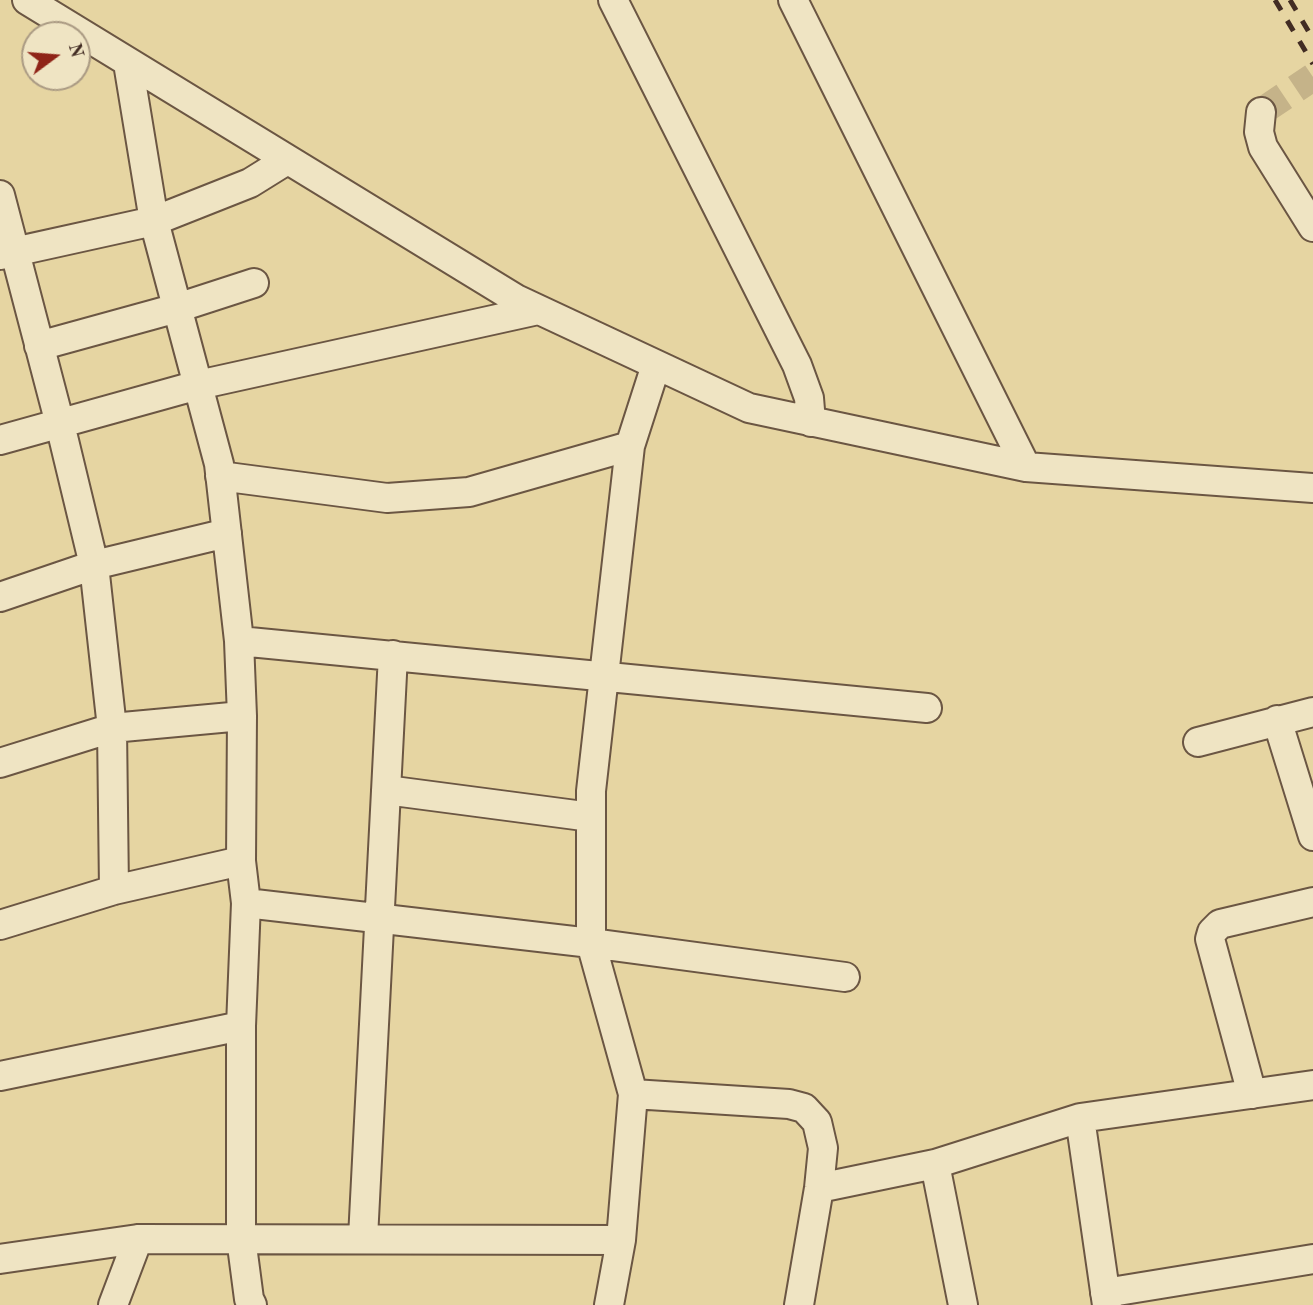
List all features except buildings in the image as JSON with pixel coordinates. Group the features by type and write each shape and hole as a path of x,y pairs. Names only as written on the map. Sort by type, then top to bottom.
{"street":[{"path":"27,0 516,299 749,408 1026,467 1313,488"},
{"path":"612,0 797,365 809,398 811,422"},
{"path":"793,0 1026,467"},
{"path":"128,63 154,221 220,476 239,641 242,716 241,861 246,903 242,1026 241,1238 252,1305"},
{"path":"1261,112 1259,132 1263,147 1313,227"},
{"path":"7,254 154,221 250,183 287,160"},
{"path":"0,195 7,254 39,346 94,565 112,727 114,890"},
{"path":"39,346 177,308 254,283"},
{"path":"0,440 198,385 538,310"},
{"path":"609,1305 621,1240 632,1094 592,943 591,791 630,446 656,365"},
{"path":"220,476 387,498 456,493 469,492 630,446"},
{"path":"0,597 94,565 227,533"},
{"path":"239,641 926,708"},
{"path":"363,1238 393,655"},
{"path":"1198,742 1313,712"},
{"path":"0,763 112,727 242,716"},
{"path":"1277,720 1313,836"},
{"path":"386,790 590,817"},
{"path":"0,925 114,890 241,861"},
{"path":"1252,1094 1210,939 1212,932 1220,923 1313,902"},
{"path":"246,903 592,943 845,977"},
{"path":"0,1076 242,1026"},
{"path":"819,1188 935,1164 1080,1118 1313,1085"},
{"path":"632,1094 789,1104 804,1108 817,1122 823,1147 819,1188 799,1305"},
{"path":"1080,1118 1106,1299 1313,1259"},
{"path":"935,1164 963,1305"},
{"path":"0,1259 138,1239 621,1240"},
{"path":"113,1305 138,1239"}],"tunnel":[{"path":"1261,112 1313,77"}],"railway":[{"path":"1275,0 1313,64"},
{"path":"1290,0 1313,39"}]}
